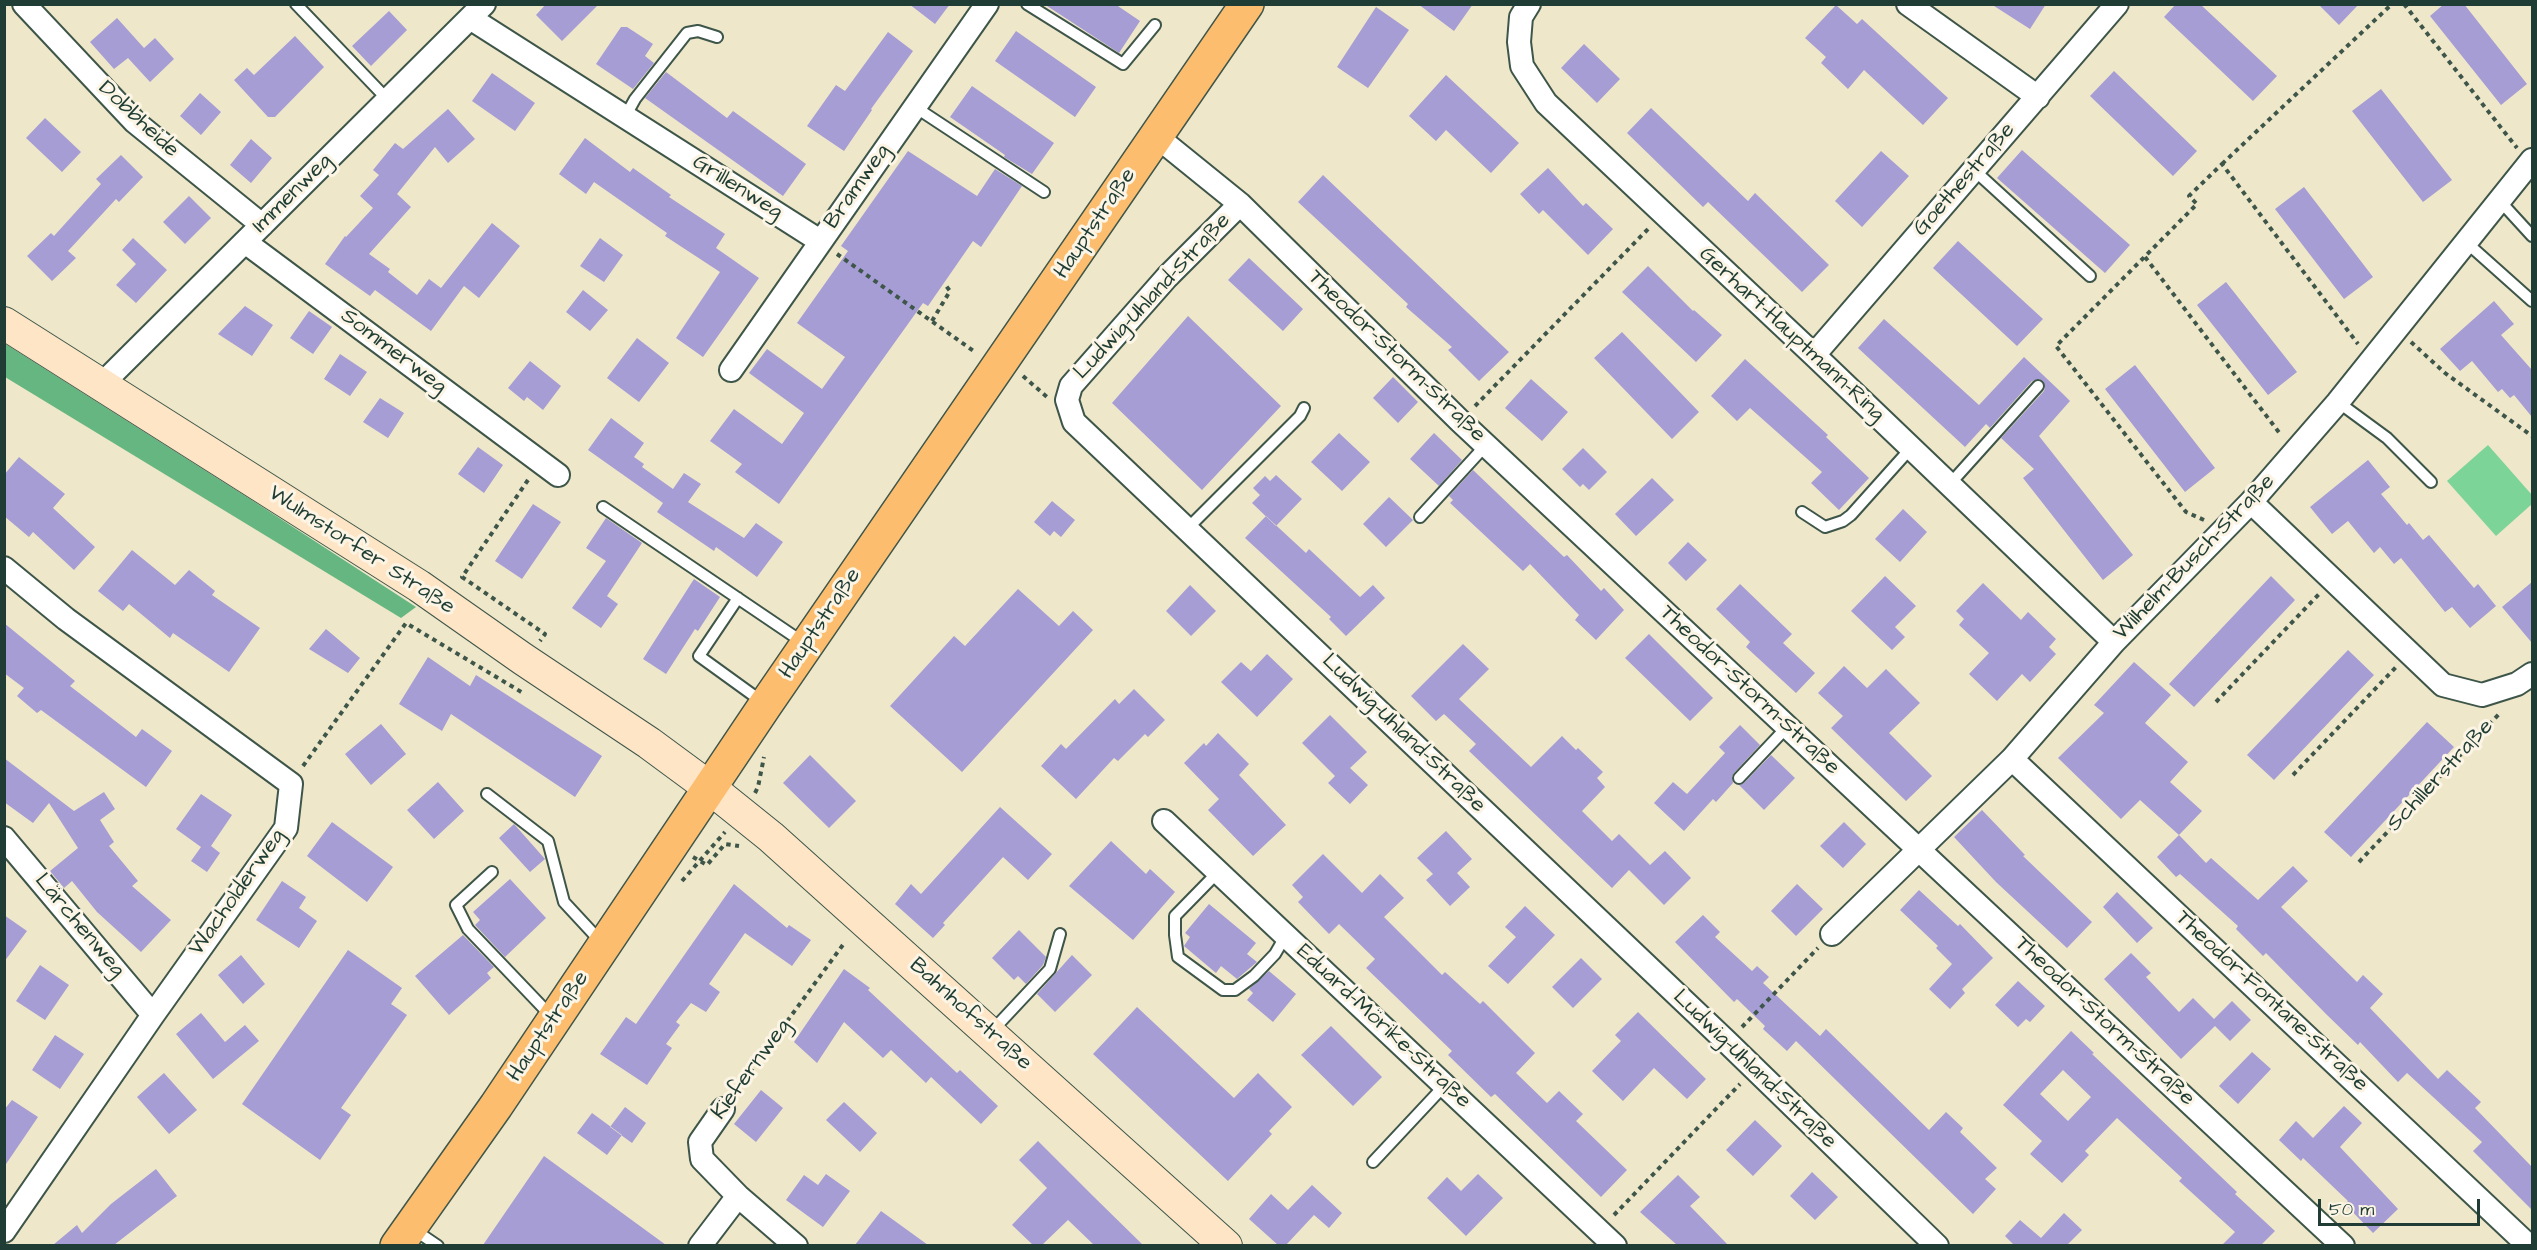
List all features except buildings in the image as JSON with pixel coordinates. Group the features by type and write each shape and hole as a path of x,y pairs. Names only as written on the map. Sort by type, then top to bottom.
{"main road":[{"name":"Hauptstraße","path":"404,1236 554,1020 766,704 1247,4"},
{"name":"Wulmstorfer Straße","path":"4,323 419,586 649,743 710,788"},
{"name":"Bahnhofstraße","path":"710,788 771,837 1226,1245"}],"street":[{"name":"Dobbheide","path":"24,4 135,122 262,225"},
{"name":"Bramweg","path":"731,370 987,4"},
{"name":"Gerhart-Hauptmann-Ring","path":"1530,4 1521,17 1519,42 1522,66 1546,103 2114,642"},
{"path":"1908,4 2038,97"},
{"name":"Goethestraße","path":"1814,355 2117,4"},
{"name":"Immenweg","path":"101,385 477,11"},
{"name":"Grillenweg","path":"477,11 625,117 820,241"},
{"name":"Theodor-Storm-Straße","path":"1156,135 1240,204 1460,421 2343,1245"},
{"name":"Wilhelm-Busch-Straße","path":"1832,934 2012,759 2114,642 2251,502 2371,362 2531,162"},
{"name":"Ludwig-Uhland-Straße","path":"1240,204 1167,278 1071,386 1066,400 1074,422 1937,1245"},
{"name":"Sommerweg","path":"244,242 549,469"},
{"name":"Schillerstraße","path":"2251,502 2443,685 2482,695 2517,684 2532,674"},
{"path":"4,568 66,619 291,784"},
{"name":"Theodor-Fontane-Straße","path":"2012,759 2529,1245"},
{"name":"Wacholderweg","path":"4,1231 286,828 291,784"},
{"name":"Eduard-Mörike-Straße","path":"1164,821 1445,1085 1603,1241"},
{"name":"Lärchenweg","path":"4,838 153,1015"},
{"name":"Kiefernweg","path":"723,1109 700,1142 702,1159 738,1196 796,1245"},
{"path":"700,1245 738,1196"}],"lane":[{"path":"296,4 388,100"},
{"path":"1028,4 1123,64 1155,25"},
{"path":"625,117 635,99 687,33 698,31 717,37"},
{"path":"915,107 1044,192"},
{"path":"1974,170 2090,276"},
{"path":"2500,201 2532,236"},
{"path":"2467,243 2532,301"},
{"path":"1949,485 2038,386"},
{"path":"2338,402 2387,438 2431,482"},
{"path":"1187,530 1300,416 1304,408"},
{"path":"1420,517 1486,445"},
{"path":"1802,512 1825,527 1843,521 1911,448"},
{"path":"603,507 807,645"},
{"path":"738,598 699,656 766,704"},
{"path":"1739,778 1788,726"},
{"path":"487,794 548,841 564,902 604,945"},
{"path":"492,872 456,905 468,929 554,1020"},
{"path":"1218,872 1176,916 1175,935 1178,957 1223,990 1235,990 1254,976 1275,954 1286,935"},
{"path":"990,1032 1050,969 1060,934"},
{"path":"1373,1162 1445,1085"},
{"path":"404,1236 438,1245"}],"path":[{"path":"2225,529 2186,512 2056,346 2197,204 2189,196 2392,4"},
{"path":"2404,4 2531,162"},
{"path":"2222,164 2371,362"},
{"path":"1460,421 1663,214"},
{"path":"820,241 932,321 1000,363 1074,422"},
{"path":"2145,257 2294,453"},
{"path":"932,321 950,291 944,283"},
{"path":"2397,329 2445,373 2532,436"},
{"path":"523,659 545,634 462,577 549,469"},
{"path":"2216,702 2332,580"},
{"path":"291,784 406,623 526,695"},
{"path":"2293,775 2409,653"},
{"name":"Schillerstraße","path":"2359,862 2512,700 2507,687"},
{"path":"673,843 707,865 725,844 739,846"},
{"path":"1726,1042 1832,934"},
{"name":"Kiefernweg","path":"723,1109 845,942"},
{"path":"1603,1241 1611,1219 1754,1069"}],"green space":[{"path":"4,343 416,607 401,618 5,377"},
{"path":"2488,445 2532,495 2532,504 2496,536 2447,481"}]}
